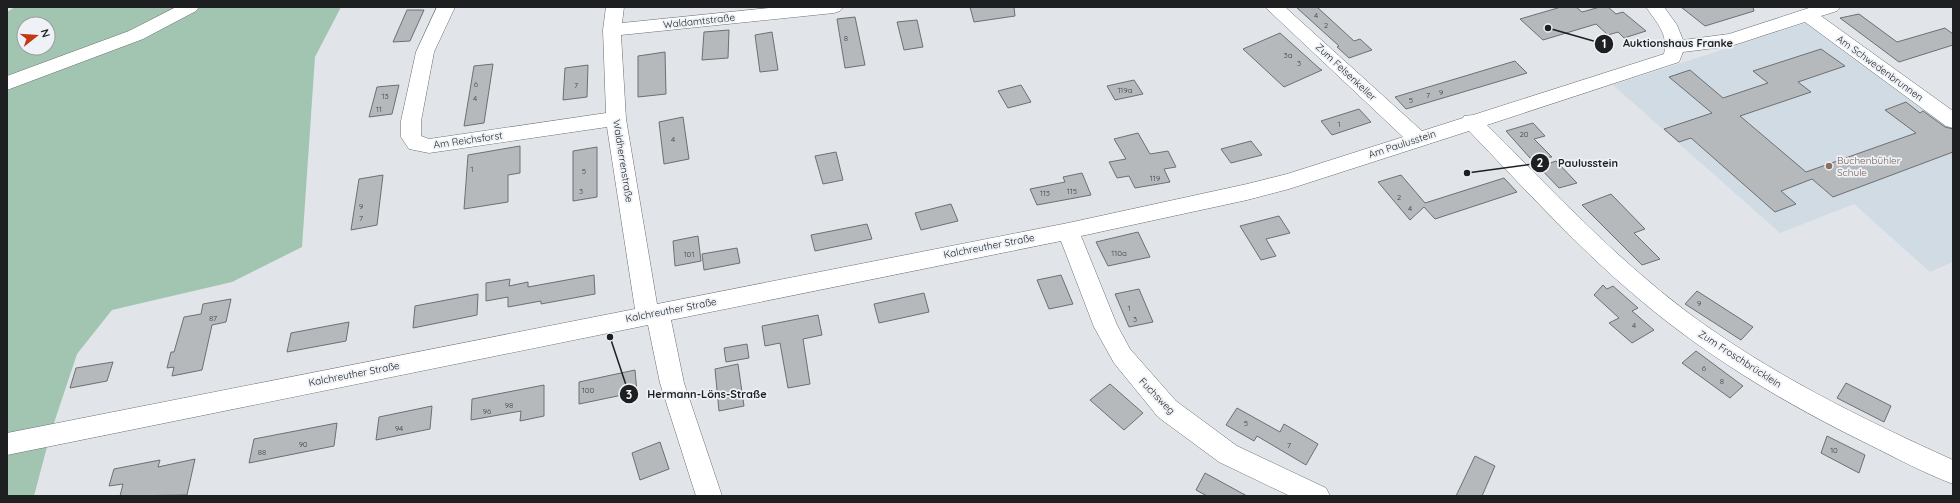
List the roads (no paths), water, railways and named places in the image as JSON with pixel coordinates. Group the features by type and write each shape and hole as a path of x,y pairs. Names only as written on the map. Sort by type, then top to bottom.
{"street":[{"path":"7,83 136,35 190,7"},
{"name":"Am Reichsforst","path":"446,7 425,52 412,121 411,136 416,144 429,146 616,119"},
{"name":"Waldherrenstraße","path":"615,7 612,30 616,119 652,314 661,336 672,386 709,496"},
{"name":"Waldamtstraße","path":"612,30 834,7"},
{"name":"Zum Felsenkeller","path":"1274,7 1418,138"},
{"path":"1655,7 1674,35 1675,48 1731,40 1832,7"},
{"name":"Am Schwedenbrunnen","path":"1807,15 1953,121"},
{"name":"Am Paulusstein","path":"1333,166 1672,58 1675,48"},
{"name":"Zum Froschbrücklein","path":"1471,121 1616,266 1651,296 1711,342 1780,386 1892,444 1953,472"},
{"name":"Kalchreuther Straße","path":"7,444 1068,231 1247,192 1289,181 1333,166"},
{"name":"Fuchsweg","path":"1068,231 1106,327 1122,356 1167,410 1228,454 1317,496"}],"place":[{"name":"Auktionshaus Franke","path":"1548,28"},
{"name":"Buchenbühler Schule","path":"1829,166"},
{"name":"Paulusstein","path":"1467,173"},
{"name":"Hermann-Löns-Straße","path":"610,337"}]}
